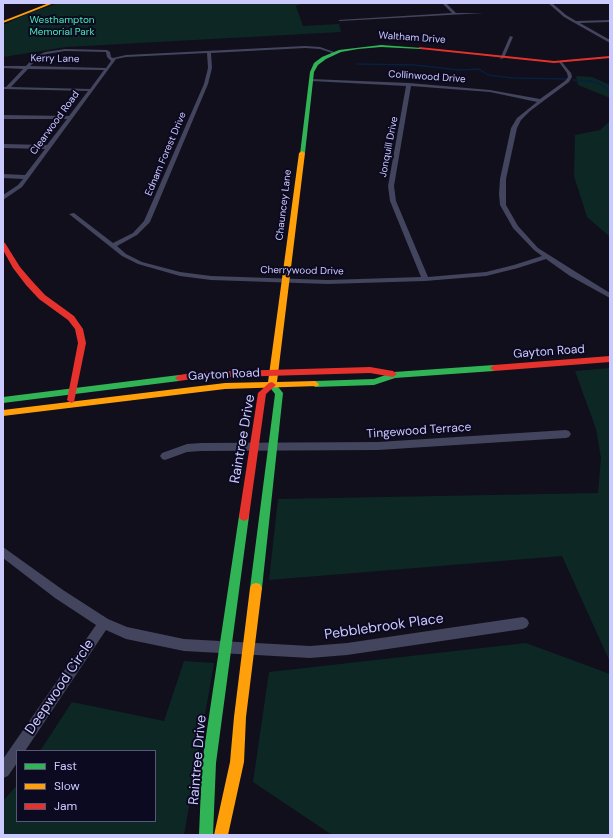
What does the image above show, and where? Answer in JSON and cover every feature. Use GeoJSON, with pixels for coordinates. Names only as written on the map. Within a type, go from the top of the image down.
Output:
{"type":"FeatureCollection","features":[{"type":"Feature","properties":{"kind":"street"},"geometry":{"type":"LineString","coordinates":[[3,22],[52,3]]}},
{"type":"Feature","properties":{"kind":"street"},"geometry":{"type":"LineString","coordinates":[[444,3],[455,14]]}},
{"type":"Feature","properties":{"kind":"street"},"geometry":{"type":"LineString","coordinates":[[550,3],[561,13],[610,42]]}},
{"type":"Feature","properties":{"kind":"street"},"geometry":{"type":"LineString","coordinates":[[340,20],[482,13]]}},
{"type":"Feature","properties":{"kind":"street"},"geometry":{"type":"LineString","coordinates":[[575,22],[610,21]]}},
{"type":"Feature","properties":{"kind":"street"},"geometry":{"type":"LineString","coordinates":[[502,58],[511,37]]}},
{"type":"Feature","properties":{"kind":"street","name":"Waltham Drive"},"geometry":{"type":"LineString","coordinates":[[115,58],[311,46],[335,53],[367,46],[395,46],[502,58],[561,62],[610,57]]}},
{"type":"Feature","properties":{"kind":"street"},"geometry":{"type":"LineString","coordinates":[[5,88],[42,54],[59,50],[107,51],[109,53],[109,57],[115,58]]}},
{"type":"Feature","properties":{"kind":"street","name":"Ednam Forest Drive"},"geometry":{"type":"LineString","coordinates":[[113,246],[135,234],[147,222],[206,84],[210,68],[209,52]]}},
{"type":"Feature","properties":{"kind":"street","name":"Chauncey Lane"},"geometry":{"type":"LineString","coordinates":[[272,385],[313,69],[316,64],[324,58],[335,53]]}},
{"type":"Feature","properties":{"kind":"street","name":"Clearwood Road"},"geometry":{"type":"LineString","coordinates":[[3,198],[18,188],[115,58]]}},
{"type":"Feature","properties":{"kind":"street"},"geometry":{"type":"LineString","coordinates":[[561,62],[569,73],[569,80],[522,116],[514,128],[503,179],[503,205],[511,222],[525,239],[546,257],[610,296]]}},
{"type":"Feature","properties":{"kind":"street","name":"Kerry Lane"},"geometry":{"type":"LineString","coordinates":[[3,67],[106,69]]}},
{"type":"Feature","properties":{"kind":"street","name":"Collinwood Drive"},"geometry":{"type":"LineString","coordinates":[[311,80],[409,84],[502,92],[541,101]]}},
{"type":"Feature","properties":{"kind":"street","name":"Jonquill Drive"},"geometry":{"type":"LineString","coordinates":[[409,84],[391,182],[391,194],[425,279]]}},
{"type":"Feature","properties":{"kind":"street"},"geometry":{"type":"LineString","coordinates":[[5,88],[90,90]]}},
{"type":"Feature","properties":{"kind":"street"},"geometry":{"type":"LineString","coordinates":[[3,117],[69,118]]}},
{"type":"Feature","properties":{"kind":"street"},"geometry":{"type":"LineString","coordinates":[[3,146],[48,147]]}},
{"type":"Feature","properties":{"kind":"street"},"geometry":{"type":"LineString","coordinates":[[3,176],[26,177]]}},
{"type":"Feature","properties":{"kind":"street","name":"Cherrywood Drive"},"geometry":{"type":"LineString","coordinates":[[72,214],[124,255],[140,263],[180,274],[211,278],[360,282],[425,279],[467,276],[492,272],[516,267],[546,257]]}},
{"type":"Feature","properties":{"kind":"street"},"geometry":{"type":"LineString","coordinates":[[3,244],[17,268],[29,283],[42,297],[71,318],[79,329],[82,344],[69,405]]}},
{"type":"Feature","properties":{"kind":"street","name":"Gayton Road"},"geometry":{"type":"LineString","coordinates":[[3,413],[194,388],[351,384],[374,382],[394,375],[610,359]]}},
{"type":"Feature","properties":{"kind":"street","name":"Gayton Road"},"geometry":{"type":"LineString","coordinates":[[3,400],[199,375],[370,370],[394,375]]}},
{"type":"Feature","properties":{"kind":"street","name":"Raintree Drive"},"geometry":{"type":"LineString","coordinates":[[206,835],[209,763],[254,447],[262,393],[272,385],[279,393],[273,447],[240,717],[237,762],[221,835]]}},
{"type":"Feature","properties":{"kind":"street","name":"Tingewood Terrace"},"geometry":{"type":"LineString","coordinates":[[165,456],[187,448],[378,446],[566,434]]}},
{"type":"Feature","properties":{"kind":"street"},"geometry":{"type":"LineString","coordinates":[[3,552],[59,594],[104,623],[126,633],[158,641],[184,645],[249,650]]}},
{"type":"Feature","properties":{"kind":"street","name":"Deepwood Circle"},"geometry":{"type":"LineString","coordinates":[[18,750],[104,623]]}},
{"type":"Feature","properties":{"kind":"street","name":"Pebblebrook Place"},"geometry":{"type":"LineString","coordinates":[[249,650],[310,652],[347,649],[523,623]]}},
{"type":"Feature","properties":{"kind":"street","name":"Deepwood Circle"},"geometry":{"type":"LineString","coordinates":[[3,771],[16,752]]}},
{"type":"Feature","properties":{"kind":"green space","name":"Westhampton Memorial Park"},"geometry":{"type":"Polygon","coordinates":[[[59,3],[304,3],[296,6],[303,26],[339,24],[341,32],[66,47],[3,57],[3,25],[27,14],[59,3]]]}},
{"type":"Feature","properties":{"kind":"green space"},"geometry":{"type":"Polygon","coordinates":[[[576,76],[592,77],[610,85],[610,98],[578,85],[576,76]]]}},
{"type":"Feature","properties":{"kind":"green space"},"geometry":{"type":"Polygon","coordinates":[[[610,121],[610,237],[587,217],[574,176],[575,135],[600,130],[610,121]]]}},
{"type":"Feature","properties":{"kind":"green space"},"geometry":{"type":"Polygon","coordinates":[[[610,368],[610,662],[562,556],[269,580],[278,499],[598,493],[601,458],[596,429],[575,371],[610,368]]]}},
{"type":"Feature","properties":{"kind":"green space"},"geometry":{"type":"Polygon","coordinates":[[[526,643],[610,674],[610,835],[332,835],[253,782],[269,672],[526,643]]]}},
{"type":"Feature","properties":{"kind":"green space"},"geometry":{"type":"Polygon","coordinates":[[[184,661],[214,663],[184,835],[3,835],[3,801],[16,786],[16,822],[156,822],[156,750],[41,750],[72,702],[164,721],[184,661]]]}},
{"type":"Feature","properties":{"kind":"waterway"},"geometry":{"type":"LineString","coordinates":[[357,64],[414,65],[460,70],[479,69],[488,75],[513,78],[565,79]]}},
{"type":"Feature","properties":{"kind":"waterway"},"geometry":{"type":"LineString","coordinates":[[573,80],[591,81],[602,85],[610,91]]}},
{"type":"Feature","properties":{"kind":"traffic: fast"},"geometry":{"type":"LineString","coordinates":[[302,153],[312,72],[316,64],[324,58],[340,51],[358,48],[381,46],[420,48]]}},
{"type":"Feature","properties":{"kind":"traffic: fast"},"geometry":{"type":"LineString","coordinates":[[315,384],[374,382],[394,375],[494,368]]}},
{"type":"Feature","properties":{"kind":"traffic: fast"},"geometry":{"type":"LineString","coordinates":[[3,400],[179,378]]}},
{"type":"Feature","properties":{"kind":"traffic: fast"},"geometry":{"type":"LineString","coordinates":[[256,588],[279,393],[272,385]]}},
{"type":"Feature","properties":{"kind":"traffic: fast"},"geometry":{"type":"LineString","coordinates":[[206,835],[209,763],[244,516]]}},
{"type":"Feature","properties":{"kind":"traffic: slow"},"geometry":{"type":"LineString","coordinates":[[3,22],[52,3]]}},
{"type":"Feature","properties":{"kind":"traffic: slow"},"geometry":{"type":"LineString","coordinates":[[272,385],[302,153]]}},
{"type":"Feature","properties":{"kind":"traffic: slow"},"geometry":{"type":"LineString","coordinates":[[3,413],[225,386],[315,384]]}},
{"type":"Feature","properties":{"kind":"traffic: slow"},"geometry":{"type":"LineString","coordinates":[[221,835],[237,762],[240,717],[256,588]]}},
{"type":"Feature","properties":{"kind":"traffic: jam"},"geometry":{"type":"LineString","coordinates":[[420,48],[554,62],[610,57]]}},
{"type":"Feature","properties":{"kind":"traffic: jam"},"geometry":{"type":"LineString","coordinates":[[3,244],[17,268],[29,283],[42,297],[71,318],[79,329],[82,343],[71,400]]}},
{"type":"Feature","properties":{"kind":"traffic: jam"},"geometry":{"type":"LineString","coordinates":[[494,368],[610,359]]}},
{"type":"Feature","properties":{"kind":"traffic: jam"},"geometry":{"type":"LineString","coordinates":[[179,378],[199,375],[370,370],[393,374]]}},
{"type":"Feature","properties":{"kind":"traffic: jam"},"geometry":{"type":"LineString","coordinates":[[244,516],[262,393],[272,385]]}}]}
